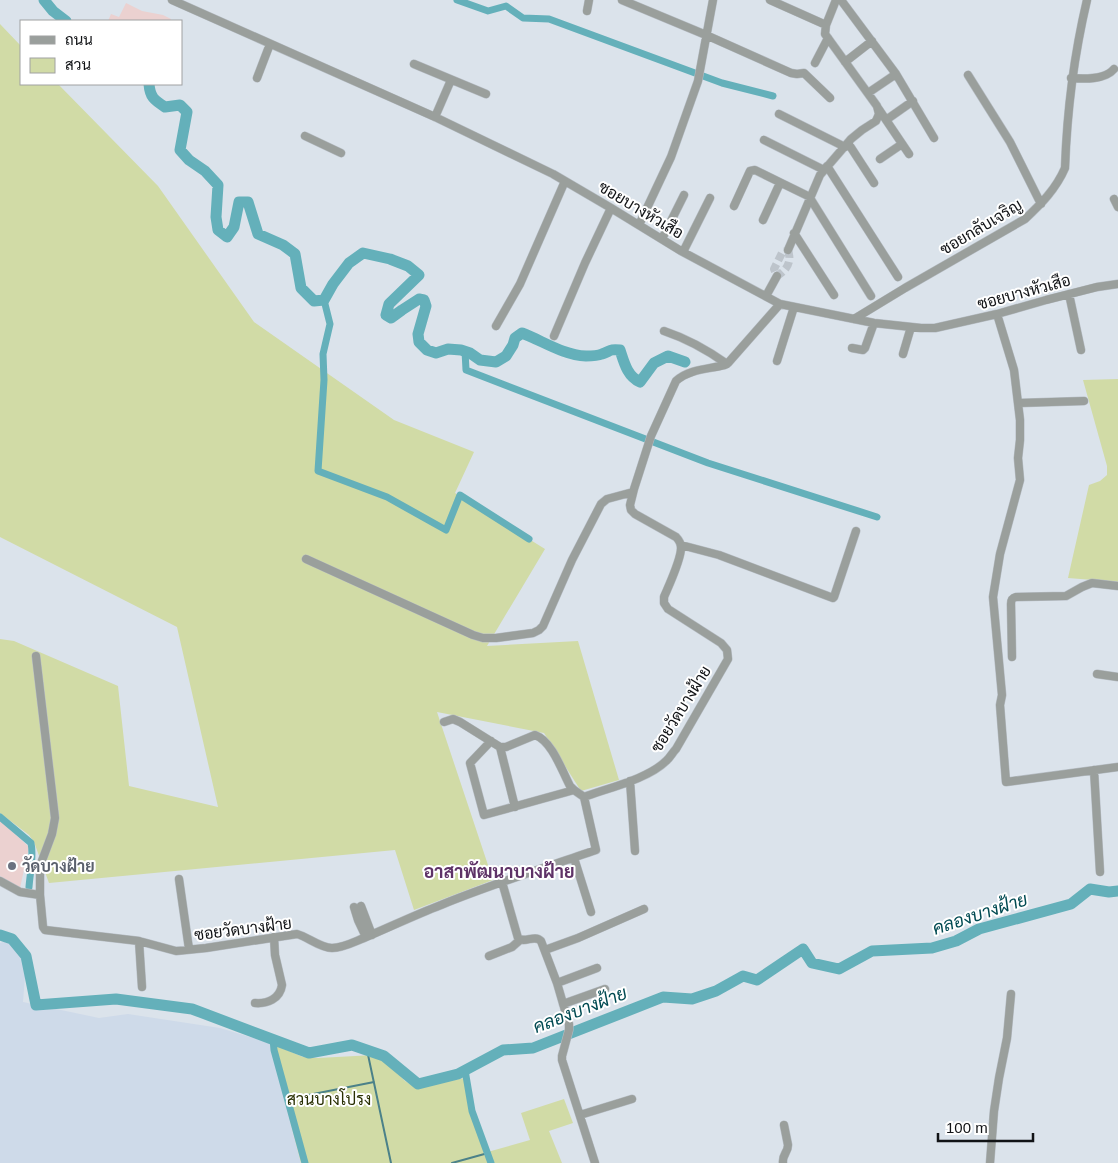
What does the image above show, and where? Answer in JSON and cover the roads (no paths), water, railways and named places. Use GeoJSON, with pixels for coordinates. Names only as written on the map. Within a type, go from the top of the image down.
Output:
{"type":"FeatureCollection","features":[{"type":"Feature","properties":{"kind":"street","name":"ซอยบางหัวเสือ"},"geometry":{"type":"LineString","coordinates":[[172,0],[182,2],[270,44],[435,117],[552,174],[683,252],[780,304],[874,323],[928,328],[997,314],[1097,287],[1118,284]]}},
{"type":"Feature","properties":{"kind":"street"},"geometry":{"type":"LineString","coordinates":[[588,12],[589,0]]}},
{"type":"Feature","properties":{"kind":"street"},"geometry":{"type":"LineString","coordinates":[[622,0],[791,73],[804,73],[830,98]]}},
{"type":"Feature","properties":{"kind":"street"},"geometry":{"type":"LineString","coordinates":[[639,225],[671,157],[698,81],[713,0]]}},
{"type":"Feature","properties":{"kind":"street"},"geometry":{"type":"LineString","coordinates":[[770,0],[826,25]]}},
{"type":"Feature","properties":{"kind":"street"},"geometry":{"type":"LineString","coordinates":[[836,0],[825,32],[909,154]]}},
{"type":"Feature","properties":{"kind":"street"},"geometry":{"type":"LineString","coordinates":[[841,0],[896,74],[934,138]]}},
{"type":"Feature","properties":{"kind":"street","name":"ซอยกลับเจริญ"},"geometry":{"type":"LineString","coordinates":[[854,319],[1025,219],[1054,188],[1064,168],[1071,78],[1087,0]]}},
{"type":"Feature","properties":{"kind":"street"},"geometry":{"type":"LineString","coordinates":[[814,63],[828,38]]}},
{"type":"Feature","properties":{"kind":"street"},"geometry":{"type":"LineString","coordinates":[[845,62],[872,42]]}},
{"type":"Feature","properties":{"kind":"street"},"geometry":{"type":"LineString","coordinates":[[258,78],[270,44]]}},
{"type":"Feature","properties":{"kind":"street"},"geometry":{"type":"LineString","coordinates":[[414,64],[486,94]]}},
{"type":"Feature","properties":{"kind":"street"},"geometry":{"type":"LineString","coordinates":[[1071,78],[1093,78],[1112,72],[1114,69]]}},
{"type":"Feature","properties":{"kind":"street"},"geometry":{"type":"LineString","coordinates":[[868,93],[896,74]]}},
{"type":"Feature","properties":{"kind":"street"},"geometry":{"type":"LineString","coordinates":[[968,75],[1010,142],[1041,204]]}},
{"type":"Feature","properties":{"kind":"street"},"geometry":{"type":"LineString","coordinates":[[435,117],[451,80]]}},
{"type":"Feature","properties":{"kind":"street"},"geometry":{"type":"LineString","coordinates":[[886,120],[913,101]]}},
{"type":"Feature","properties":{"kind":"street"},"geometry":{"type":"LineString","coordinates":[[788,250],[818,179],[825,168],[846,145],[876,120],[879,114],[877,106]]}},
{"type":"Feature","properties":{"kind":"street"},"geometry":{"type":"LineString","coordinates":[[779,114],[846,145],[874,183]]}},
{"type":"Feature","properties":{"kind":"street"},"geometry":{"type":"LineString","coordinates":[[305,136],[341,153]]}},
{"type":"Feature","properties":{"kind":"street"},"geometry":{"type":"LineString","coordinates":[[764,140],[825,168],[898,278]]}},
{"type":"Feature","properties":{"kind":"street"},"geometry":{"type":"LineString","coordinates":[[880,159],[902,144]]}},
{"type":"Feature","properties":{"kind":"street"},"geometry":{"type":"LineString","coordinates":[[734,206],[750,171],[755,170],[810,198],[871,296]]}},
{"type":"Feature","properties":{"kind":"street"},"geometry":{"type":"LineString","coordinates":[[496,326],[520,284],[565,181]]}},
{"type":"Feature","properties":{"kind":"street"},"geometry":{"type":"LineString","coordinates":[[763,220],[780,183]]}},
{"type":"Feature","properties":{"kind":"street"},"geometry":{"type":"LineString","coordinates":[[662,238],[684,195]]}},
{"type":"Feature","properties":{"kind":"street"},"geometry":{"type":"LineString","coordinates":[[683,252],[710,198]]}},
{"type":"Feature","properties":{"kind":"street"},"geometry":{"type":"LineString","coordinates":[[1114,199],[1118,207]]}},
{"type":"Feature","properties":{"kind":"street"},"geometry":{"type":"LineString","coordinates":[[554,336],[584,263],[611,208]]}},
{"type":"Feature","properties":{"kind":"street"},"geometry":{"type":"LineString","coordinates":[[794,233],[834,295]]}},
{"type":"Feature","properties":{"kind":"street"},"geometry":{"type":"LineString","coordinates":[[766,296],[776,276]]}},
{"type":"Feature","properties":{"kind":"street"},"geometry":{"type":"LineString","coordinates":[[1069,294],[1081,350]]}},
{"type":"Feature","properties":{"kind":"street"},"geometry":{"type":"LineString","coordinates":[[780,304],[733,359],[726,364],[689,373],[676,381],[651,436],[633,492],[630,505],[631,510],[676,537],[681,545],[719,555],[834,598],[856,531]]}},
{"type":"Feature","properties":{"kind":"street"},"geometry":{"type":"LineString","coordinates":[[777,362],[794,307]]}},
{"type":"Feature","properties":{"kind":"street"},"geometry":{"type":"LineString","coordinates":[[997,314],[1014,370],[1020,420],[1018,458],[1020,480],[1000,554],[993,597],[1002,695],[1000,705],[1006,782],[1118,767]]}},
{"type":"Feature","properties":{"kind":"street"},"geometry":{"type":"LineString","coordinates":[[852,348],[863,350],[865,348],[874,323]]}},
{"type":"Feature","properties":{"kind":"street"},"geometry":{"type":"LineString","coordinates":[[903,354],[912,327]]}},
{"type":"Feature","properties":{"kind":"street"},"geometry":{"type":"LineString","coordinates":[[664,330],[696,344],[726,364]]}},
{"type":"Feature","properties":{"kind":"street"},"geometry":{"type":"LineString","coordinates":[[1019,403],[1084,401]]}},
{"type":"Feature","properties":{"kind":"street"},"geometry":{"type":"LineString","coordinates":[[306,559],[473,635],[484,638],[496,638],[533,633],[543,626],[572,560],[601,504],[607,499],[633,492]]}},
{"type":"Feature","properties":{"kind":"street","name":"ซอยวัดบางฝ้าย"},"geometry":{"type":"LineString","coordinates":[[40,895],[43,927],[45,930],[139,941],[176,951],[296,934],[333,948],[345,946],[441,905],[502,882],[596,850],[584,797],[630,781],[654,770],[666,761],[676,749],[728,660],[727,650],[721,643],[668,609],[664,603],[664,597],[681,554],[681,545]]}},
{"type":"Feature","properties":{"kind":"street"},"geometry":{"type":"LineString","coordinates":[[1012,657],[1011,600],[1013,598],[1066,596],[1092,583],[1118,586]]}},
{"type":"Feature","properties":{"kind":"street"},"geometry":{"type":"LineString","coordinates":[[0,881],[20,892],[40,895],[40,866],[52,834],[55,818],[36,656]]}},
{"type":"Feature","properties":{"kind":"street"},"geometry":{"type":"LineString","coordinates":[[1097,674],[1118,677]]}},
{"type":"Feature","properties":{"kind":"street"},"geometry":{"type":"LineString","coordinates":[[444,722],[453,720],[460,722],[500,747],[506,747],[535,735],[541,737],[551,750],[570,786],[584,797]]}},
{"type":"Feature","properties":{"kind":"street"},"geometry":{"type":"LineString","coordinates":[[491,740],[470,763],[484,815],[574,790]]}},
{"type":"Feature","properties":{"kind":"street"},"geometry":{"type":"LineString","coordinates":[[500,747],[515,807]]}},
{"type":"Feature","properties":{"kind":"street"},"geometry":{"type":"LineString","coordinates":[[1094,770],[1100,872]]}},
{"type":"Feature","properties":{"kind":"street"},"geometry":{"type":"LineString","coordinates":[[630,781],[636,851]]}},
{"type":"Feature","properties":{"kind":"street"},"geometry":{"type":"LineString","coordinates":[[574,858],[591,912]]}},
{"type":"Feature","properties":{"kind":"street"},"geometry":{"type":"LineString","coordinates":[[178,879],[189,949]]}},
{"type":"Feature","properties":{"kind":"street"},"geometry":{"type":"LineString","coordinates":[[502,882],[520,940]]}},
{"type":"Feature","properties":{"kind":"street"},"geometry":{"type":"LineString","coordinates":[[358,907],[369,936]]}},
{"type":"Feature","properties":{"kind":"street"},"geometry":{"type":"LineString","coordinates":[[545,950],[578,938],[644,909]]}},
{"type":"Feature","properties":{"kind":"street"},"geometry":{"type":"LineString","coordinates":[[255,1003],[263,1004],[268,1002],[274,999],[282,990],[275,955],[274,937]]}},
{"type":"Feature","properties":{"kind":"street"},"geometry":{"type":"LineString","coordinates":[[489,956],[512,947],[520,940],[538,938],[541,941],[567,1018],[569,1030],[562,1056],[595,1163]]}},
{"type":"Feature","properties":{"kind":"street"},"geometry":{"type":"LineString","coordinates":[[139,941],[142,987]]}},
{"type":"Feature","properties":{"kind":"street"},"geometry":{"type":"LineString","coordinates":[[556,983],[597,968]]}},
{"type":"Feature","properties":{"kind":"street"},"geometry":{"type":"LineString","coordinates":[[563,1004],[604,989]]}},
{"type":"Feature","properties":{"kind":"street"},"geometry":{"type":"LineString","coordinates":[[990,1163],[998,1078],[1007,1038],[1011,994]]}},
{"type":"Feature","properties":{"kind":"street"},"geometry":{"type":"LineString","coordinates":[[580,1115],[632,1099]]}},
{"type":"Feature","properties":{"kind":"street"},"geometry":{"type":"LineString","coordinates":[[783,1163],[783,1155],[788,1148],[784,1125]]}},
{"type":"Feature","properties":{"kind":"waterway"},"geometry":{"type":"LineString","coordinates":[[44,0],[53,11],[65,20]]}},
{"type":"Feature","properties":{"kind":"waterway"},"geometry":{"type":"LineString","coordinates":[[457,0],[488,11],[506,6],[523,18],[549,19],[722,83],[773,96]]}},
{"type":"Feature","properties":{"kind":"waterway"},"geometry":{"type":"LineString","coordinates":[[149,85],[153,98],[165,107],[180,105],[187,112],[180,150],[218,185],[216,217],[218,230],[227,237],[234,227],[239,202],[248,202],[258,234],[283,245],[295,254],[301,288],[314,301],[324,300],[333,284],[349,263],[363,253],[390,259],[408,266],[419,275],[389,304],[386,315],[391,318],[419,299],[424,300],[426,306],[418,334],[419,342],[427,350],[436,353],[448,349],[461,350],[470,353],[480,360],[496,362],[506,356],[515,338],[522,333],[561,350],[578,355],[596,356],[612,350],[620,350],[629,372],[640,382],[654,363],[668,356],[685,362]]}},
{"type":"Feature","properties":{"kind":"waterway"},"geometry":{"type":"LineString","coordinates":[[324,300],[330,324],[323,354],[324,380],[318,471],[387,497],[446,530],[460,495],[529,539]]}},
{"type":"Feature","properties":{"kind":"waterway"},"geometry":{"type":"LineString","coordinates":[[465,351],[466,370],[708,463],[877,517]]}},
{"type":"Feature","properties":{"kind":"waterway"},"geometry":{"type":"LineString","coordinates":[[0,817],[31,843],[32,859],[29,887]]}},
{"type":"Feature","properties":{"kind":"waterway","name":"คลองบางฝ้าย"},"geometry":{"type":"LineString","coordinates":[[0,935],[12,939],[26,956],[36,1005],[116,999],[192,1009],[309,1053],[352,1045],[384,1056],[418,1084],[458,1074],[503,1050],[533,1048],[663,997],[692,999],[716,991],[743,976],[757,980],[803,949],[812,963],[839,969],[872,951],[932,948],[956,941],[979,929],[1071,904],[1090,889],[1109,892],[1118,891]]}},
{"type":"Feature","properties":{"kind":"waterway"},"geometry":{"type":"LineString","coordinates":[[273,1039],[274,1050],[305,1163]]}},
{"type":"Feature","properties":{"kind":"waterway"},"geometry":{"type":"LineString","coordinates":[[367,1050],[391,1163]]}},
{"type":"Feature","properties":{"kind":"waterway"},"geometry":{"type":"LineString","coordinates":[[465,1070],[472,1111],[491,1163]]}},
{"type":"Feature","properties":{"kind":"waterway"},"geometry":{"type":"LineString","coordinates":[[288,1099],[374,1082]]}},
{"type":"Feature","properties":{"kind":"waterway"},"geometry":{"type":"LineString","coordinates":[[452,1163],[488,1153]]}},
{"type":"Feature","properties":{"kind":"tunnel"},"geometry":{"type":"LineString","coordinates":[[788,250],[788,265],[777,276],[774,269],[782,253],[788,250]]}},
{"type":"Feature","properties":{"kind":"place","name":"วัดบางฝ้าย"},"geometry":{"type":"Point","coordinates":[12,866]}},
{"type":"Feature","properties":{"kind":"district","name":"อาสาพัฒนาบางฝ้าย"},"geometry":{"type":"Point","coordinates":[499,872]}},
{"type":"Feature","properties":{"kind":"park label","name":"สวนบางโปรง"},"geometry":{"type":"Point","coordinates":[329,1099]}}]}
